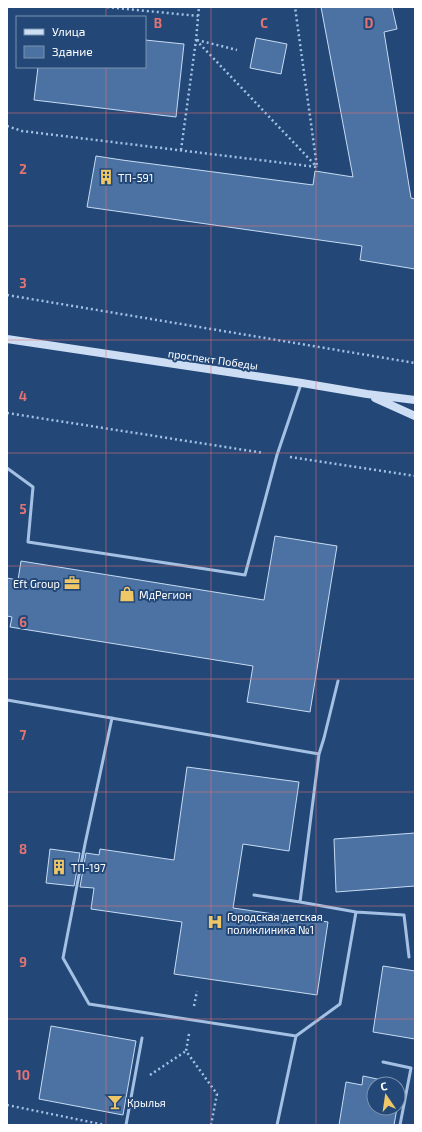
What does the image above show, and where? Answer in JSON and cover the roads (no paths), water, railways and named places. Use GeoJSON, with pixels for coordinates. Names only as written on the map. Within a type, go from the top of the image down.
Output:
{"type":"FeatureCollection","features":[{"type":"Feature","properties":{"kind":"main road","name":"проспект Победы"},"geometry":{"type":"LineString","coordinates":[[7,340],[415,400]]}},
{"type":"Feature","properties":{"kind":"main road"},"geometry":{"type":"LineString","coordinates":[[367,394],[415,416]]}},
{"type":"Feature","properties":{"kind":"lane"},"geometry":{"type":"LineString","coordinates":[[7,468],[34,487],[28,542],[245,575],[277,455],[302,383]]}},
{"type":"Feature","properties":{"kind":"lane"},"geometry":{"type":"LineString","coordinates":[[300,902],[319,754],[338,681]]}},
{"type":"Feature","properties":{"kind":"lane"},"geometry":{"type":"LineString","coordinates":[[7,700],[319,754]]}},
{"type":"Feature","properties":{"kind":"lane"},"geometry":{"type":"LineString","coordinates":[[112,718],[84,844],[63,958],[89,1004],[296,1036]]}},
{"type":"Feature","properties":{"kind":"lane"},"geometry":{"type":"LineString","coordinates":[[254,895],[356,912],[404,915],[409,957]]}},
{"type":"Feature","properties":{"kind":"lane"},"geometry":{"type":"LineString","coordinates":[[278,1125],[296,1036],[340,1004],[356,912]]}},
{"type":"Feature","properties":{"kind":"lane"},"geometry":{"type":"LineString","coordinates":[[126,1125],[142,1038]]}},
{"type":"Feature","properties":{"kind":"lane"},"geometry":{"type":"LineString","coordinates":[[383,1062],[411,1068],[400,1125]]}},
{"type":"Feature","properties":{"kind":"place","name":"ТП-591"},"geometry":{"type":"Point","coordinates":[106,177]}},
{"type":"Feature","properties":{"kind":"place","name":"Eft Group"},"geometry":{"type":"Point","coordinates":[72,583]}},
{"type":"Feature","properties":{"kind":"place","name":"МдРегион"},"geometry":{"type":"Point","coordinates":[127,594]}},
{"type":"Feature","properties":{"kind":"place","name":"ТП-197"},"geometry":{"type":"Point","coordinates":[59,867]}},
{"type":"Feature","properties":{"kind":"place","name":"Городская детская поликлиника №1"},"geometry":{"type":"Point","coordinates":[215,922]}},
{"type":"Feature","properties":{"kind":"place","name":"Крылья"},"geometry":{"type":"Point","coordinates":[115,1102]}}]}
